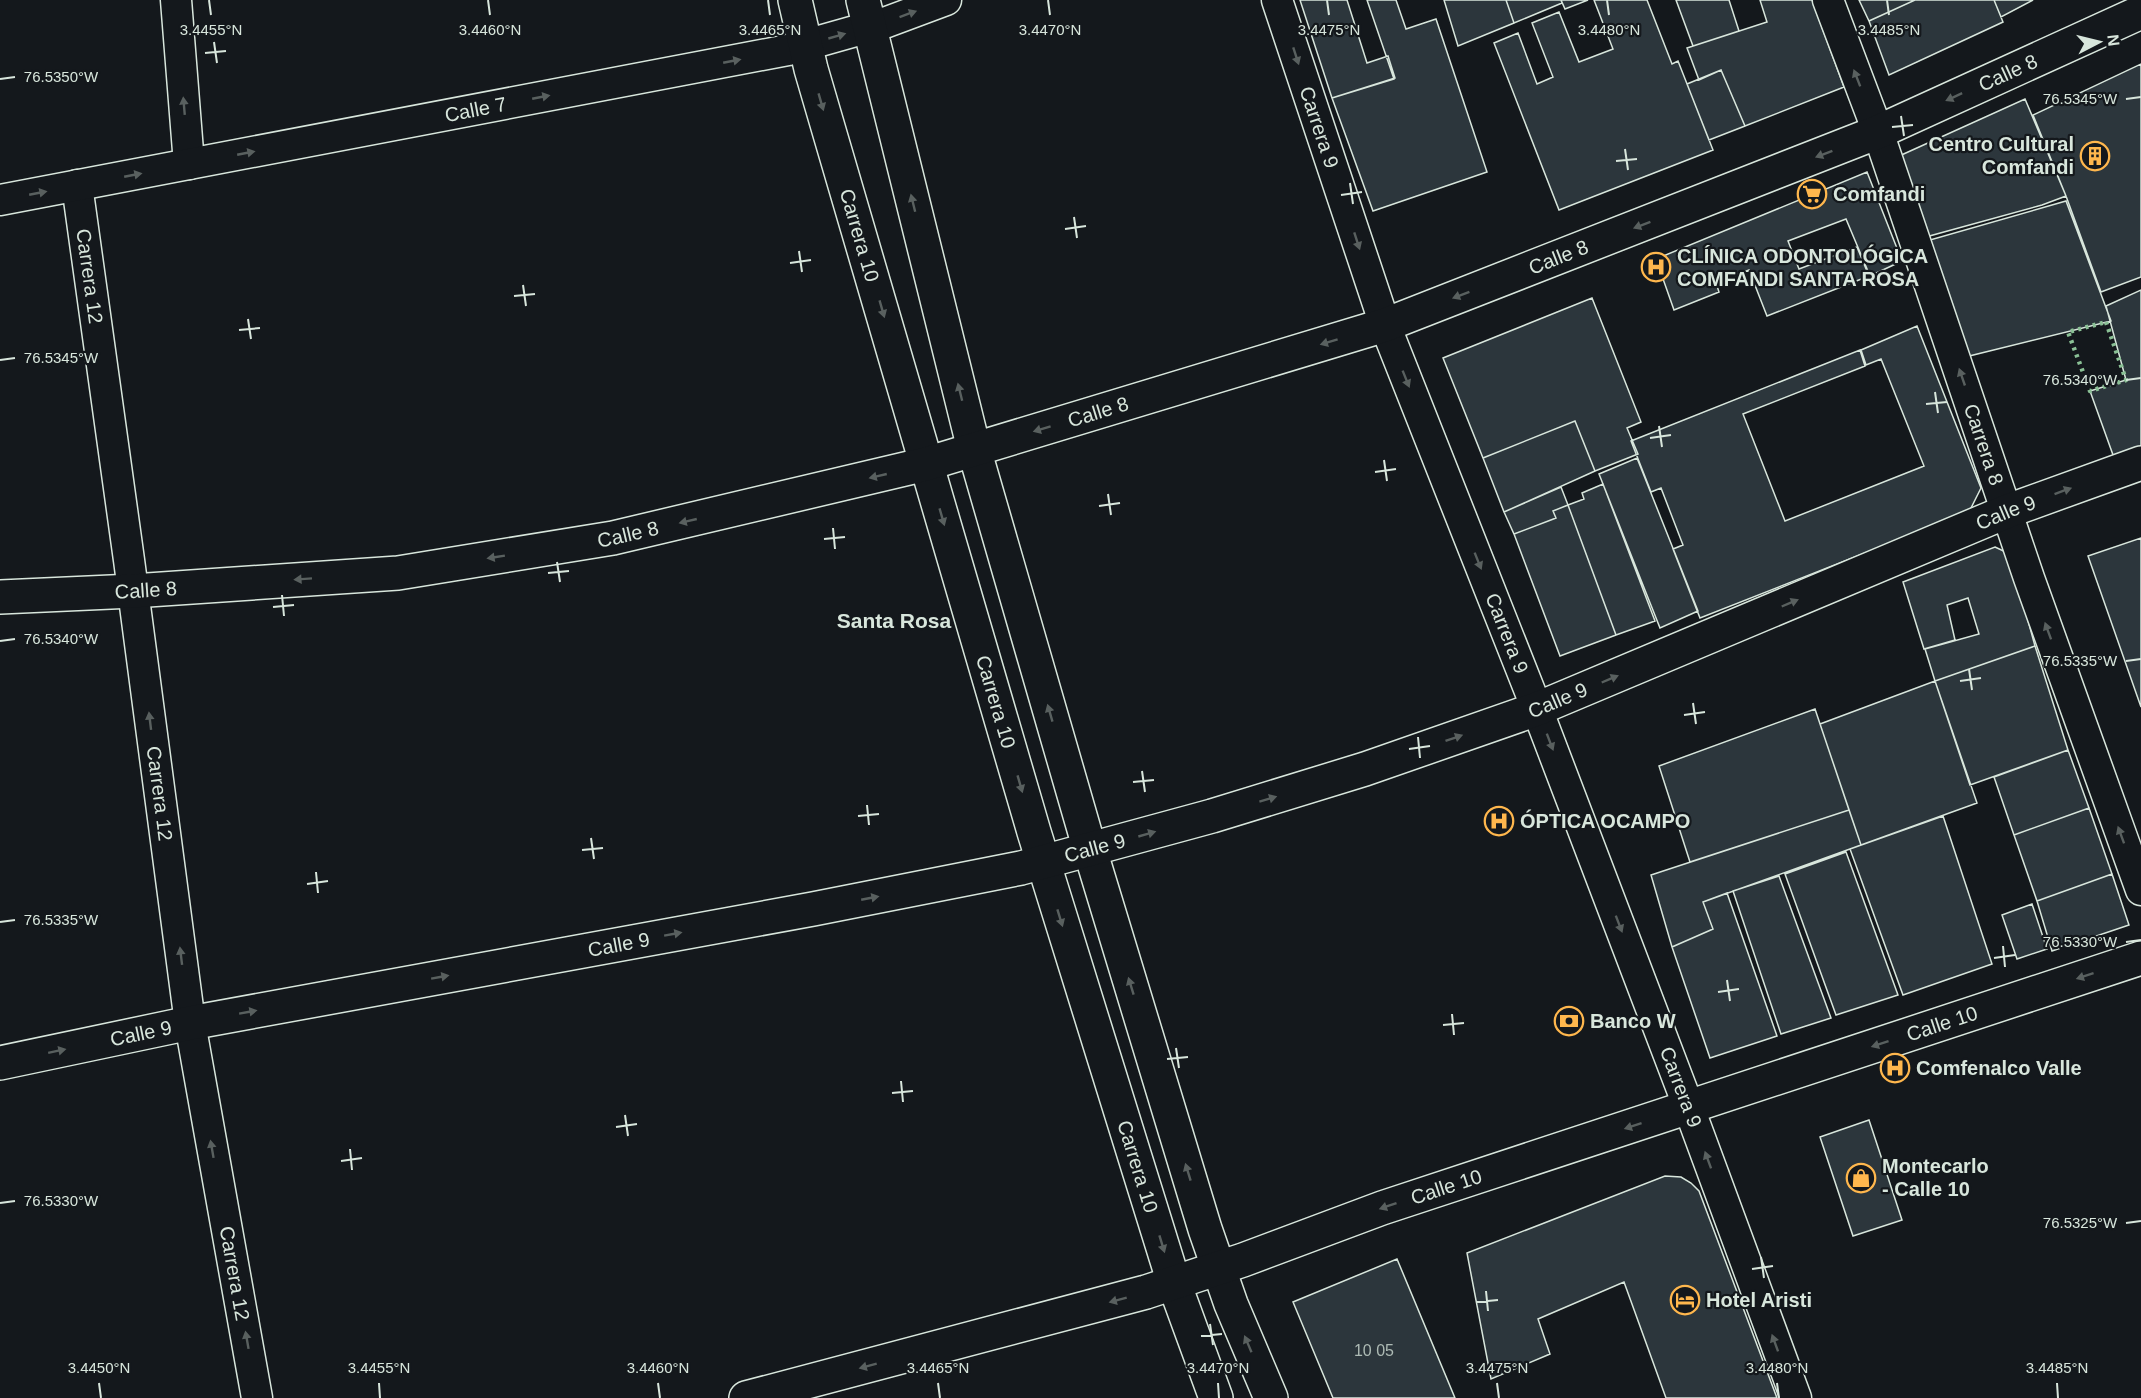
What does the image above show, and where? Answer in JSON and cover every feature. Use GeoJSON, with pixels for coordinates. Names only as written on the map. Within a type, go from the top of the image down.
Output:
{"type":"FeatureCollection","features":[{"type":"Feature","properties":{"kind":"main road","name":"Carrera 10"},"geometry":{"type":"LineString","coordinates":[[795,0],[926,464],[1043,862],[1174,1283],[1216,1398]]}},
{"type":"Feature","properties":{"kind":"main road","name":"Calle 8"},"geometry":{"type":"LineString","coordinates":[[0,597],[133,591],[398,573],[613,538],[926,464],[1385,325],[1878,132],[2141,12]]}},
{"type":"Feature","properties":{"kind":"main road"},"geometry":{"type":"LineString","coordinates":[[866,14],[974,449],[1090,850],[1202,1218],[1232,1304],[1271,1398]]}},
{"type":"Feature","properties":{"kind":"main road","name":"Calle 9"},"geometry":{"type":"LineString","coordinates":[[0,1063],[189,1023],[813,909],[1043,862],[1212,816],[1365,769],[1537,709],[2008,512],[2141,463]]}},
{"type":"Feature","properties":{"kind":"main road","name":"Calle 10"},"geometry":{"type":"LineString","coordinates":[[746,1398],[1146,1292],[1219,1268],[1382,1208],[2141,958]]}},
{"type":"Feature","properties":{"kind":"street"},"geometry":{"type":"LineString","coordinates":[[176,0],[189,164]]}},
{"type":"Feature","properties":{"kind":"street","name":"Calle 7"},"geometry":{"type":"LineString","coordinates":[[0,200],[806,45],[866,14],[946,0]]}},
{"type":"Feature","properties":{"kind":"street","name":"Carrera 9"},"geometry":{"type":"LineString","coordinates":[[1277,0],[1385,325],[1537,709],[1689,1108],[1796,1398]]}},
{"type":"Feature","properties":{"kind":"street","name":"Carrera 8"},"geometry":{"type":"LineString","coordinates":[[1828,0],[1878,132],[2033,589],[2141,890]]}},
{"type":"Feature","properties":{"kind":"street","name":"Carrera 12"},"geometry":{"type":"LineString","coordinates":[[77,185],[189,1023],[257,1398]]}},
{"type":"Feature","properties":{"kind":"building"},"geometry":{"type":"Polygon","coordinates":[[[1300,0],[1347,0],[1367,63],[1388,56],[1395,78],[1332,98],[1300,0]]]}},
{"type":"Feature","properties":{"kind":"building"},"geometry":{"type":"Polygon","coordinates":[[[1367,0],[1396,0],[1406,29],[1436,19],[1487,172],[1373,211],[1332,98],[1394,79],[1367,0]]]}},
{"type":"Feature","properties":{"kind":"building"},"geometry":{"type":"Polygon","coordinates":[[[1444,0],[1506,0],[1514,23],[1458,46],[1444,0]]]}},
{"type":"Feature","properties":{"kind":"building"},"geometry":{"type":"Polygon","coordinates":[[[1506,0],[1561,0],[1562,3],[1514,23],[1506,0]]]}},
{"type":"Feature","properties":{"kind":"building"},"geometry":{"type":"Polygon","coordinates":[[[1561,0],[1588,0],[1565,9],[1561,0]]]}},
{"type":"Feature","properties":{"kind":"building"},"geometry":{"type":"Polygon","coordinates":[[[1594,0],[1647,0],[1672,64],[1678,61],[1713,150],[1559,210],[1494,43],[1518,33],[1537,84],[1553,77],[1532,23],[1559,12],[1579,62],[1613,49],[1594,0]]]}},
{"type":"Feature","properties":{"kind":"building"},"geometry":{"type":"Polygon","coordinates":[[[1676,0],[1729,0],[1739,31],[1693,46],[1676,0]]]}},
{"type":"Feature","properties":{"kind":"building"},"geometry":{"type":"Polygon","coordinates":[[[1760,0],[1812,0],[1844,87],[1745,126],[1721,70],[1699,80],[1687,48],[1767,22],[1760,0]]]}},
{"type":"Feature","properties":{"kind":"building"},"geometry":{"type":"Polygon","coordinates":[[[1859,0],[1915,0],[1869,21],[1859,0]]]}},
{"type":"Feature","properties":{"kind":"building"},"geometry":{"type":"Polygon","coordinates":[[[1915,0],[1994,0],[2003,22],[1889,75],[1869,21],[1915,0]]]}},
{"type":"Feature","properties":{"kind":"building"},"geometry":{"type":"Polygon","coordinates":[[[1994,0],[2033,0],[2001,17],[1994,0]]]}},
{"type":"Feature","properties":{"kind":"building","name":"Centro Cultural Comfandi"},"geometry":{"type":"Polygon","coordinates":[[[2141,64],[2141,277],[2101,292],[2033,115],[2141,64]]]}},
{"type":"Feature","properties":{"kind":"building"},"geometry":{"type":"Polygon","coordinates":[[[1721,70],[1745,126],[1709,140],[1687,84],[1721,70]]]}},
{"type":"Feature","properties":{"kind":"building"},"geometry":{"type":"Polygon","coordinates":[[[2025,99],[2066,196],[2042,205],[1922,238],[1897,157],[2025,99]]]}},
{"type":"Feature","properties":{"kind":"building"},"geometry":{"type":"Polygon","coordinates":[[[1867,172],[1902,261],[1870,276],[1846,219],[1788,241],[1799,269],[1857,247],[1869,276],[1767,316],[1749,270],[1716,283],[1719,292],[1674,310],[1656,259],[1867,172]]]}},
{"type":"Feature","properties":{"kind":"building"},"geometry":{"type":"Polygon","coordinates":[[[2066,201],[2111,321],[1961,358],[1923,242],[2066,201]]]}},
{"type":"Feature","properties":{"kind":"building"},"geometry":{"type":"Polygon","coordinates":[[[2141,290],[2141,459],[2117,466],[2090,391],[2126,380],[2106,306],[2141,290]]]}},
{"type":"Feature","properties":{"kind":"building"},"geometry":{"type":"Polygon","coordinates":[[[1592,298],[1641,422],[1627,428],[1638,454],[1595,471],[1575,421],[1483,458],[1443,358],[1592,298]]]}},
{"type":"Feature","properties":{"kind":"building"},"geometry":{"type":"Polygon","coordinates":[[[1917,326],[1981,488],[1969,512],[1700,618],[1673,549],[1683,545],[1661,488],[1651,492],[1631,441],[1860,350],[1865,366],[1743,414],[1785,521],[1924,466],[1881,359],[1866,365],[1861,350],[1917,326]]]}},
{"type":"Feature","properties":{"kind":"building"},"geometry":{"type":"Polygon","coordinates":[[[1575,421],[1595,471],[1504,512],[1483,458],[1575,421]]]}},
{"type":"Feature","properties":{"kind":"building"},"geometry":{"type":"Polygon","coordinates":[[[1637,458],[1698,611],[1660,628],[1599,474],[1637,458]]]}},
{"type":"Feature","properties":{"kind":"building"},"geometry":{"type":"Polygon","coordinates":[[[1603,484],[1655,621],[1616,635],[1568,505],[1584,499],[1582,493],[1603,484]]]}},
{"type":"Feature","properties":{"kind":"building"},"geometry":{"type":"Polygon","coordinates":[[[1561,487],[1568,505],[1553,511],[1556,518],[1514,534],[1504,512],[1561,487]]]}},
{"type":"Feature","properties":{"kind":"building"},"geometry":{"type":"Polygon","coordinates":[[[1568,505],[1616,635],[1560,656],[1514,534],[1556,518],[1553,511],[1568,505]]]}},
{"type":"Feature","properties":{"kind":"building"},"geometry":{"type":"Polygon","coordinates":[[[2141,538],[2141,707],[2088,556],[2141,538]]]}},
{"type":"Feature","properties":{"kind":"building"},"geometry":{"type":"Polygon","coordinates":[[[1995,547],[2010,554],[2035,646],[1935,681],[1925,649],[1979,634],[1968,598],[1947,605],[1955,640],[1924,649],[1903,582],[1995,547]]]}},
{"type":"Feature","properties":{"kind":"building"},"geometry":{"type":"Polygon","coordinates":[[[2035,646],[2068,750],[1970,785],[1935,681],[2035,646]]]}},
{"type":"Feature","properties":{"kind":"building"},"geometry":{"type":"Polygon","coordinates":[[[1935,681],[1977,803],[1861,845],[1820,724],[1935,681]]]}},
{"type":"Feature","properties":{"kind":"building"},"geometry":{"type":"Polygon","coordinates":[[[1815,709],[1849,810],[1690,862],[1659,766],[1815,709]]]}},
{"type":"Feature","properties":{"kind":"building"},"geometry":{"type":"Polygon","coordinates":[[[2068,750],[2089,808],[2014,835],[1994,777],[2068,750]]]}},
{"type":"Feature","properties":{"kind":"building"},"geometry":{"type":"Polygon","coordinates":[[[2089,808],[2112,874],[2037,901],[2014,835],[2089,808]]]}},
{"type":"Feature","properties":{"kind":"building"},"geometry":{"type":"Polygon","coordinates":[[[1849,810],[1861,845],[1703,902],[1713,929],[1672,947],[1651,875],[1849,810]]]}},
{"type":"Feature","properties":{"kind":"building"},"geometry":{"type":"Polygon","coordinates":[[[1943,816],[1992,964],[1903,995],[1850,849],[1943,816]]]}},
{"type":"Feature","properties":{"kind":"building"},"geometry":{"type":"Polygon","coordinates":[[[1846,852],[1898,995],[1836,1015],[1785,874],[1846,852]]]}},
{"type":"Feature","properties":{"kind":"building"},"geometry":{"type":"Polygon","coordinates":[[[2112,874],[2129,925],[2052,951],[2037,901],[2112,874]]]}},
{"type":"Feature","properties":{"kind":"building"},"geometry":{"type":"Polygon","coordinates":[[[1779,876],[1831,1018],[1781,1034],[1733,891],[1779,876]]]}},
{"type":"Feature","properties":{"kind":"building"},"geometry":{"type":"Polygon","coordinates":[[[1727,893],[1777,1036],[1710,1058],[1672,947],[1713,929],[1703,902],[1727,893]]]}},
{"type":"Feature","properties":{"kind":"building"},"geometry":{"type":"Polygon","coordinates":[[[2032,904],[2047,949],[2017,959],[2002,915],[2032,904]]]}},
{"type":"Feature","properties":{"kind":"building","name":"Montecarlo - Calle 10"},"geometry":{"type":"Polygon","coordinates":[[[1869,1120],[1902,1220],[1853,1236],[1820,1137],[1869,1120]]]}},
{"type":"Feature","properties":{"kind":"building","name":"Hotel Aristi"},"geometry":{"type":"Polygon","coordinates":[[[1665,1176],[1681,1177],[1699,1191],[1777,1398],[1666,1398],[1624,1282],[1538,1319],[1550,1354],[1491,1379],[1467,1253],[1665,1176]]]}},
{"type":"Feature","properties":{"kind":"building"},"geometry":{"type":"Polygon","coordinates":[[[1397,1259],[1455,1398],[1333,1398],[1293,1302],[1397,1259]]]}},
{"type":"Feature","properties":{"kind":"hedge"},"geometry":{"type":"LineString","coordinates":[[2106,322],[2126,380],[2090,391],[2068,332],[2106,322]]}},
{"type":"Feature","properties":{"kind":"place","name":"Centro Cultural Comfandi"},"geometry":{"type":"Point","coordinates":[2095,156]}},
{"type":"Feature","properties":{"kind":"place","name":"Comfandi"},"geometry":{"type":"Point","coordinates":[1812,194]}},
{"type":"Feature","properties":{"kind":"place","name":"CLÍNICA ODONTOLÓGICA COMFANDI SANTA ROSA"},"geometry":{"type":"Point","coordinates":[1656,267]}},
{"type":"Feature","properties":{"kind":"place","name":"ÓPTICA OCAMPO"},"geometry":{"type":"Point","coordinates":[1499,821]}},
{"type":"Feature","properties":{"kind":"place","name":"Banco W"},"geometry":{"type":"Point","coordinates":[1569,1021]}},
{"type":"Feature","properties":{"kind":"place","name":"Comfenalco Valle"},"geometry":{"type":"Point","coordinates":[1895,1068]}},
{"type":"Feature","properties":{"kind":"place","name":"Montecarlo - Calle 10"},"geometry":{"type":"Point","coordinates":[1861,1178]}},
{"type":"Feature","properties":{"kind":"place","name":"Hotel Aristi"},"geometry":{"type":"Point","coordinates":[1685,1300]}},
{"type":"Feature","properties":{"kind":"district","name":"Santa Rosa"},"geometry":{"type":"Point","coordinates":[894,621]}}]}
